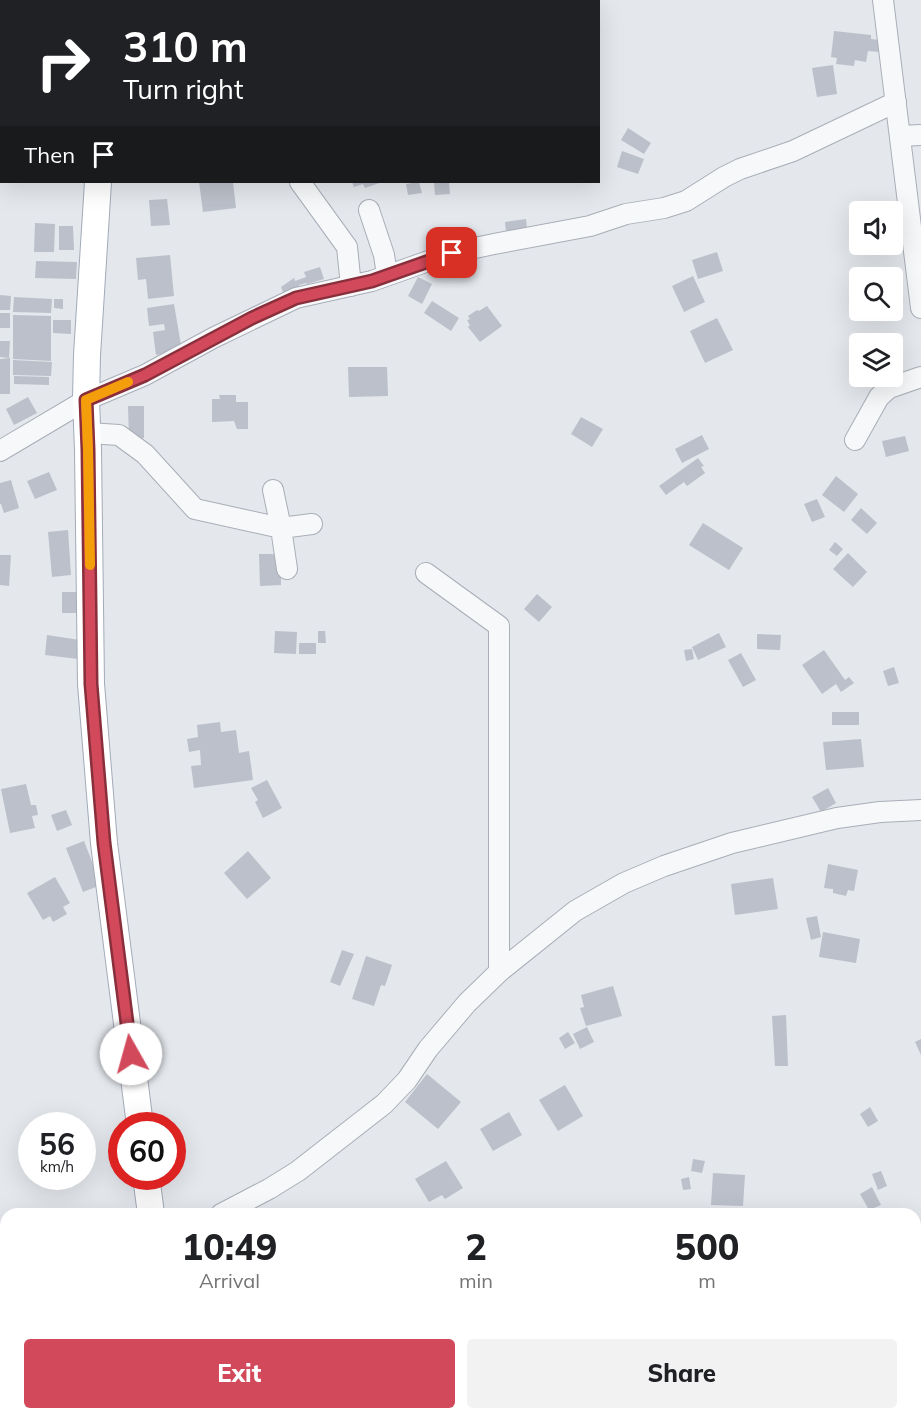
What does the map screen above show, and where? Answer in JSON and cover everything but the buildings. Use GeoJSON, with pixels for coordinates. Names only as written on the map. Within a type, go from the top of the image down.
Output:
{"type":"FeatureCollection","features":[{"type":"Feature","properties":{"kind":"main road"},"geometry":{"type":"LineString","coordinates":[[98,183],[86,400],[91,684],[104,843],[138,1112]]}},
{"type":"Feature","properties":{"kind":"main road"},"geometry":{"type":"LineString","coordinates":[[148,1190],[150,1208]]}},
{"type":"Feature","properties":{"kind":"street"},"geometry":{"type":"LineString","coordinates":[[883,0],[921,308]]}},
{"type":"Feature","properties":{"kind":"street"},"geometry":{"type":"LineString","coordinates":[[2,444],[86,400],[145,375],[252,318],[296,298],[351,286],[452,253],[590,226],[626,214],[675,205],[686,201],[740,169],[794,151],[896,102]]}},
{"type":"Feature","properties":{"kind":"street"},"geometry":{"type":"LineString","coordinates":[[900,136],[921,135]]}},
{"type":"Feature","properties":{"kind":"street"},"geometry":{"type":"LineString","coordinates":[[301,183],[346,247],[351,286]]}},
{"type":"Feature","properties":{"kind":"street"},"geometry":{"type":"LineString","coordinates":[[369,210],[384,255],[387,275]]}},
{"type":"Feature","properties":{"kind":"street"},"geometry":{"type":"LineString","coordinates":[[855,440],[879,397],[889,388],[921,377]]}},
{"type":"Feature","properties":{"kind":"street"},"geometry":{"type":"LineString","coordinates":[[88,433],[119,435],[145,454],[195,509],[282,528],[312,524]]}},
{"type":"Feature","properties":{"kind":"street"},"geometry":{"type":"LineString","coordinates":[[273,490],[282,528],[287,569]]}},
{"type":"Feature","properties":{"kind":"street"},"geometry":{"type":"LineString","coordinates":[[426,573],[499,626],[499,972]]}},
{"type":"Feature","properties":{"kind":"street"},"geometry":{"type":"LineString","coordinates":[[233,1208],[298,1171],[384,1104],[407,1080],[428,1049],[467,1003],[499,972],[575,911],[624,883],[663,866],[732,843],[837,818],[880,812],[921,810]]}},
{"type":"Feature","properties":{"kind":"slow traffic"},"geometry":{"type":"LineString","coordinates":[[90,565],[86,400],[128,382]]}},
{"type":"Feature","properties":{"kind":"route"},"geometry":{"type":"LineString","coordinates":[[131,1054],[104,843],[91,684],[86,400],[145,375],[252,318],[296,298],[372,281],[452,253]]}}]}
